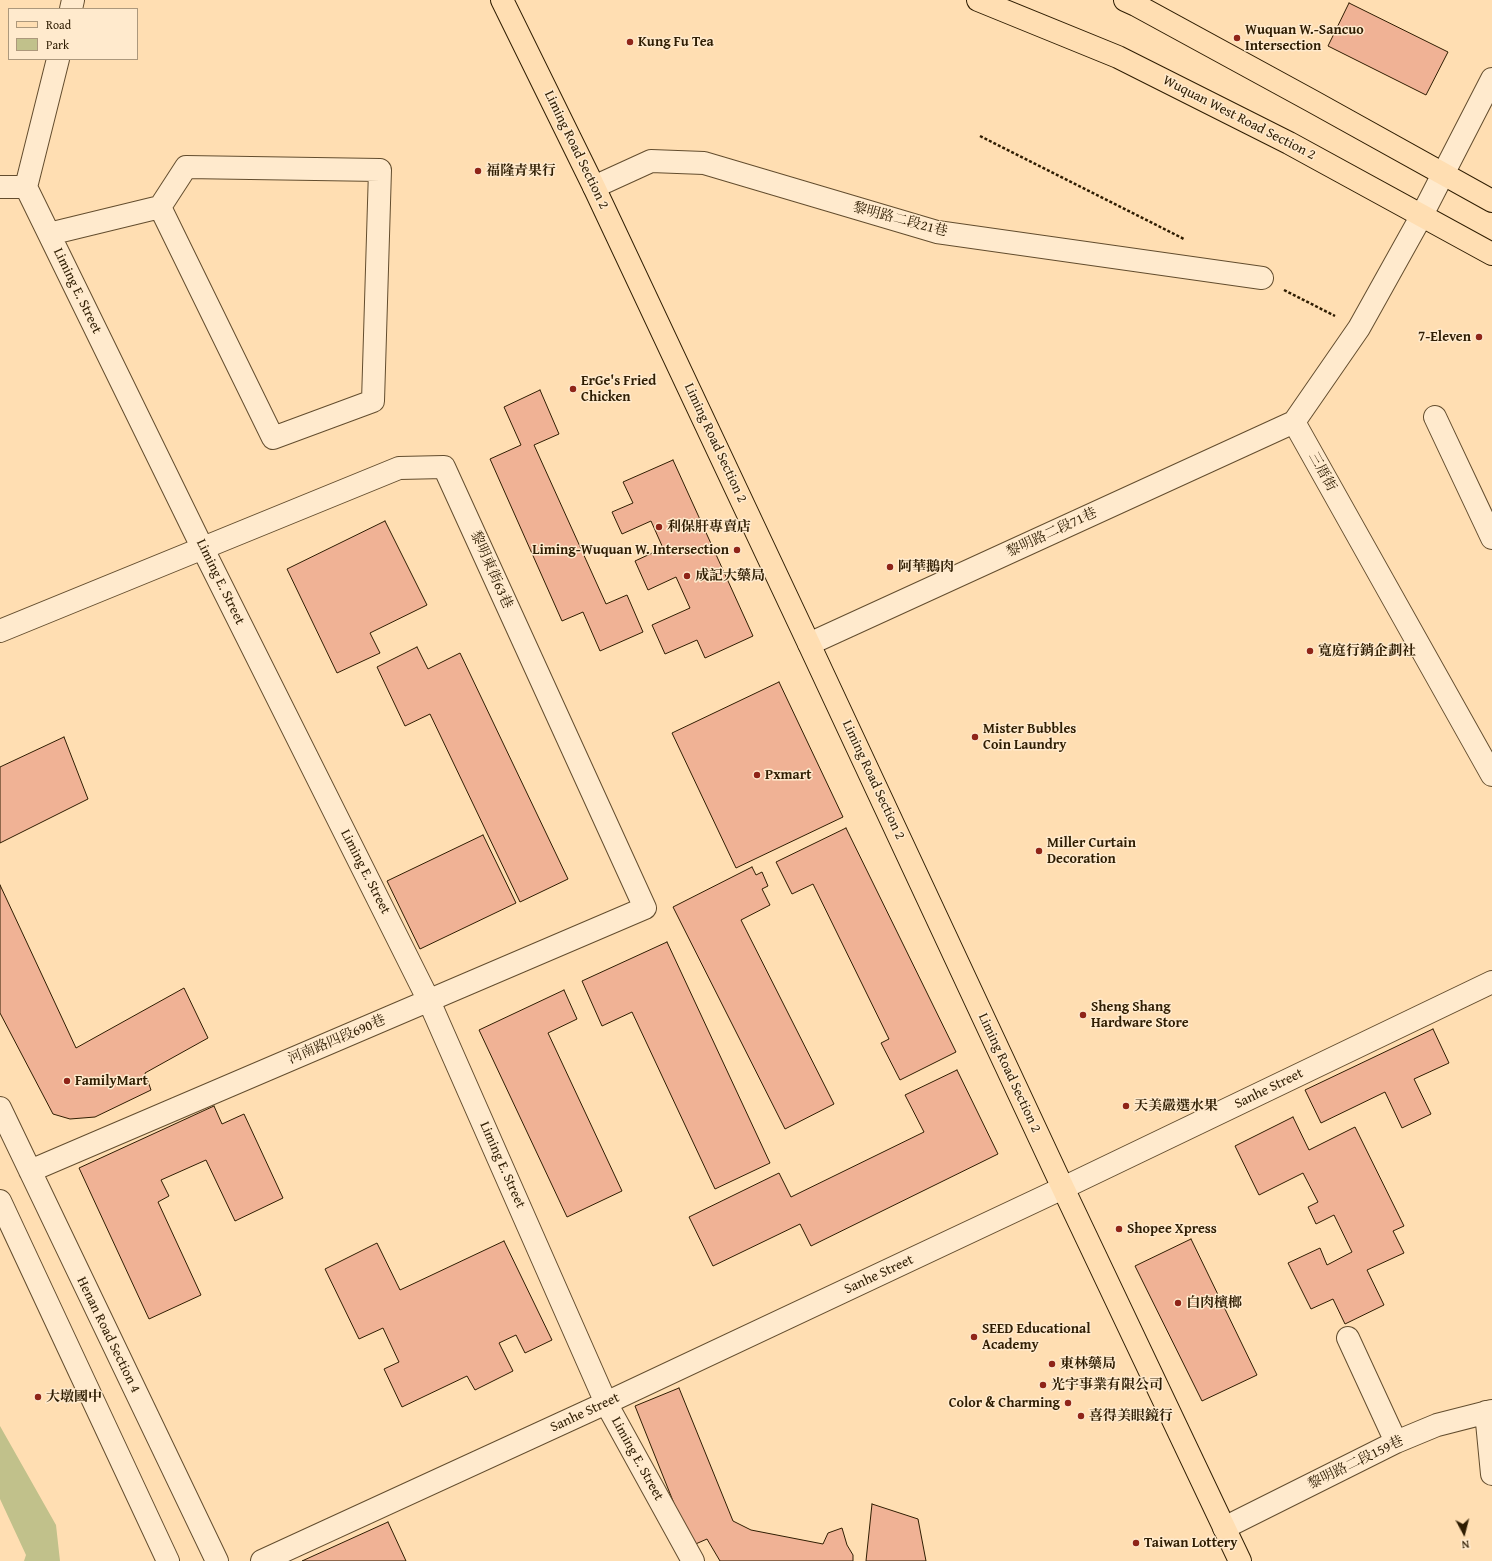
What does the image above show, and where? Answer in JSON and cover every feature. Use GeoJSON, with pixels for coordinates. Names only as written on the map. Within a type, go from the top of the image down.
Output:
{"type":"FeatureCollection","features":[{"type":"Feature","properties":{"kind":"main road","name":"Liming Road Section 2"},"geometry":{"type":"LineString","coordinates":[[502,0],[594,187],[1063,1188],[1240,1561]]}},
{"type":"Feature","properties":{"kind":"main road","name":"Wuquan West Road Section 2"},"geometry":{"type":"LineString","coordinates":[[978,0],[1118,57],[1289,143],[1492,254]]}},
{"type":"Feature","properties":{"kind":"main road"},"geometry":{"type":"LineString","coordinates":[[1125,0],[1136,4],[1492,201]]}},
{"type":"Feature","properties":{"kind":"street"},"geometry":{"type":"LineString","coordinates":[[0,188],[26,187],[58,60]]}},
{"type":"Feature","properties":{"kind":"street"},"geometry":{"type":"LineString","coordinates":[[1294,422],[1359,328],[1444,174],[1492,79]]}},
{"type":"Feature","properties":{"kind":"street","name":"黎明路二段21巷"},"geometry":{"type":"LineString","coordinates":[[594,187],[651,161],[704,163],[937,232],[1262,278]]}},
{"type":"Feature","properties":{"kind":"street"},"geometry":{"type":"LineString","coordinates":[[49,234],[160,207],[186,167],[380,170],[373,401],[273,438],[160,207]]}},
{"type":"Feature","properties":{"kind":"street","name":"Liming E. Street"},"geometry":{"type":"LineString","coordinates":[[26,187],[203,549],[429,1001],[606,1403],[693,1561]]}},
{"type":"Feature","properties":{"kind":"street"},"geometry":{"type":"LineString","coordinates":[[1435,417],[1492,538]]}},
{"type":"Feature","properties":{"kind":"street","name":"黎明路二段71巷"},"geometry":{"type":"LineString","coordinates":[[809,644],[1294,422]]}},
{"type":"Feature","properties":{"kind":"street","name":"三厝街"},"geometry":{"type":"LineString","coordinates":[[1294,422],[1492,775]]}},
{"type":"Feature","properties":{"kind":"street","name":"黎明東街63巷"},"geometry":{"type":"LineString","coordinates":[[203,549],[399,468],[444,467],[645,908]]}},
{"type":"Feature","properties":{"kind":"street"},"geometry":{"type":"LineString","coordinates":[[0,631],[203,549]]}},
{"type":"Feature","properties":{"kind":"street","name":"河南路四段690巷"},"geometry":{"type":"LineString","coordinates":[[30,1171],[645,908]]}},
{"type":"Feature","properties":{"kind":"street","name":"Sanhe Street"},"geometry":{"type":"LineString","coordinates":[[262,1561],[606,1403],[1063,1188],[1492,982]]}},
{"type":"Feature","properties":{"kind":"street","name":"Henan Road Section 4"},"geometry":{"type":"LineString","coordinates":[[0,1108],[217,1561]]}},
{"type":"Feature","properties":{"kind":"street"},"geometry":{"type":"LineString","coordinates":[[0,1202],[168,1561]]}},
{"type":"Feature","properties":{"kind":"street"},"geometry":{"type":"LineString","coordinates":[[1348,1338],[1396,1442]]}},
{"type":"Feature","properties":{"kind":"street"},"geometry":{"type":"LineString","coordinates":[[1489,1411],[1492,1474]]}},
{"type":"Feature","properties":{"kind":"street","name":"黎明路二段159巷"},"geometry":{"type":"LineString","coordinates":[[1224,1528],[1396,1442],[1437,1425],[1489,1411]]}},
{"type":"Feature","properties":{"kind":"path"},"geometry":{"type":"LineString","coordinates":[[980,136],[1185,239]]}},
{"type":"Feature","properties":{"kind":"path"},"geometry":{"type":"LineString","coordinates":[[1262,278],[1359,328]]}},
{"type":"Feature","properties":{"kind":"green space"},"geometry":{"type":"Polygon","coordinates":[[[0,1426],[56,1525],[60,1561],[24,1561],[26,1555],[0,1499],[0,1426]]]}},
{"type":"Feature","properties":{"kind":"building"},"geometry":{"type":"Polygon","coordinates":[[[1349,3],[1448,52],[1426,95],[1328,46],[1349,3]]]}},
{"type":"Feature","properties":{"kind":"building"},"geometry":{"type":"Polygon","coordinates":[[[540,390],[559,434],[534,445],[606,604],[627,595],[643,632],[600,651],[583,612],[562,621],[490,459],[521,445],[504,407],[540,390]]]}},
{"type":"Feature","properties":{"kind":"building"},"geometry":{"type":"Polygon","coordinates":[[[673,460],[753,636],[705,658],[697,640],[665,654],[652,625],[690,608],[676,577],[648,590],[635,561],[663,548],[651,521],[622,534],[612,512],[633,503],[623,482],[673,460]]]}},
{"type":"Feature","properties":{"kind":"building"},"geometry":{"type":"Polygon","coordinates":[[[385,521],[427,605],[370,633],[380,653],[337,673],[287,569],[385,521]]]}},
{"type":"Feature","properties":{"kind":"building"},"geometry":{"type":"Polygon","coordinates":[[[417,647],[428,669],[460,653],[568,879],[520,902],[430,714],[405,726],[377,667],[417,647]]]}},
{"type":"Feature","properties":{"kind":"building","name":"Pxmart"},"geometry":{"type":"Polygon","coordinates":[[[779,682],[843,817],[736,868],[672,733],[779,682]]]}},
{"type":"Feature","properties":{"kind":"building"},"geometry":{"type":"Polygon","coordinates":[[[64,737],[88,799],[0,843],[0,767],[64,737]]]}},
{"type":"Feature","properties":{"kind":"building"},"geometry":{"type":"Polygon","coordinates":[[[846,828],[956,1052],[900,1080],[881,1043],[889,1039],[813,884],[792,894],[776,862],[846,828]]]}},
{"type":"Feature","properties":{"kind":"building"},"geometry":{"type":"Polygon","coordinates":[[[483,835],[516,903],[420,949],[387,881],[483,835]]]}},
{"type":"Feature","properties":{"kind":"building"},"geometry":{"type":"Polygon","coordinates":[[[752,867],[756,875],[762,872],[768,886],[762,889],[770,905],[741,920],[834,1104],[785,1129],[673,907],[752,867]]]}},
{"type":"Feature","properties":{"kind":"building"},"geometry":{"type":"Polygon","coordinates":[[[0,885],[76,1048],[184,988],[208,1038],[145,1073],[151,1090],[95,1117],[70,1119],[53,1114],[0,1013],[0,885]]]}},
{"type":"Feature","properties":{"kind":"building"},"geometry":{"type":"Polygon","coordinates":[[[667,942],[770,1163],[715,1189],[632,1012],[602,1026],[582,981],[667,942]]]}},
{"type":"Feature","properties":{"kind":"building"},"geometry":{"type":"Polygon","coordinates":[[[564,990],[577,1019],[548,1033],[622,1191],[567,1217],[479,1030],[564,990]]]}},
{"type":"Feature","properties":{"kind":"building"},"geometry":{"type":"Polygon","coordinates":[[[1433,1029],[1449,1063],[1414,1079],[1431,1114],[1402,1128],[1385,1092],[1321,1123],[1305,1090],[1433,1029]]]}},
{"type":"Feature","properties":{"kind":"building"},"geometry":{"type":"Polygon","coordinates":[[[957,1070],[998,1154],[811,1246],[800,1224],[713,1266],[689,1217],[779,1173],[791,1197],[924,1132],[905,1095],[957,1070]]]}},
{"type":"Feature","properties":{"kind":"building"},"geometry":{"type":"Polygon","coordinates":[[[214,1106],[222,1124],[244,1114],[283,1198],[235,1221],[206,1160],[161,1180],[169,1196],[158,1202],[201,1295],[149,1319],[79,1168],[214,1106]]]}},
{"type":"Feature","properties":{"kind":"building"},"geometry":{"type":"Polygon","coordinates":[[[1293,1117],[1309,1150],[1355,1127],[1404,1226],[1393,1231],[1404,1253],[1367,1270],[1384,1305],[1345,1324],[1333,1299],[1311,1309],[1288,1263],[1320,1248],[1327,1265],[1352,1252],[1334,1215],[1316,1224],[1308,1207],[1318,1202],[1303,1173],[1259,1195],[1235,1146],[1293,1117]]]}},
{"type":"Feature","properties":{"kind":"building"},"geometry":{"type":"Polygon","coordinates":[[[1191,1239],[1257,1375],[1202,1401],[1135,1266],[1191,1239]]]}},
{"type":"Feature","properties":{"kind":"building"},"geometry":{"type":"Polygon","coordinates":[[[504,1241],[552,1340],[525,1353],[516,1335],[499,1343],[513,1371],[475,1390],[467,1376],[402,1407],[384,1369],[399,1362],[383,1328],[359,1339],[325,1269],[377,1243],[400,1290],[504,1241]]]}},
{"type":"Feature","properties":{"kind":"building"},"geometry":{"type":"Polygon","coordinates":[[[679,1388],[733,1521],[751,1530],[823,1544],[828,1533],[842,1528],[847,1545],[853,1555],[853,1561],[720,1561],[707,1539],[691,1546],[635,1406],[679,1388]]]}},
{"type":"Feature","properties":{"kind":"building"},"geometry":{"type":"Polygon","coordinates":[[[872,1504],[918,1519],[926,1561],[866,1561],[872,1504]]]}},
{"type":"Feature","properties":{"kind":"building"},"geometry":{"type":"Polygon","coordinates":[[[388,1522],[406,1561],[302,1561],[388,1522]]]}},
{"type":"Feature","properties":{"kind":"place","name":"Wuquan W.-Sancuo Intersection"},"geometry":{"type":"Point","coordinates":[1237,38]}},
{"type":"Feature","properties":{"kind":"place","name":"Kung Fu Tea"},"geometry":{"type":"Point","coordinates":[630,42]}},
{"type":"Feature","properties":{"kind":"place","name":"福隆青果行"},"geometry":{"type":"Point","coordinates":[478,171]}},
{"type":"Feature","properties":{"kind":"place","name":"7-Eleven"},"geometry":{"type":"Point","coordinates":[1479,337]}},
{"type":"Feature","properties":{"kind":"place","name":"ErGe's Fried Chicken"},"geometry":{"type":"Point","coordinates":[573,389]}},
{"type":"Feature","properties":{"kind":"place","name":"利保肝專賣店"},"geometry":{"type":"Point","coordinates":[659,527]}},
{"type":"Feature","properties":{"kind":"place","name":"Liming-Wuquan W. Intersection"},"geometry":{"type":"Point","coordinates":[737,550]}},
{"type":"Feature","properties":{"kind":"place","name":"阿華鵝肉"},"geometry":{"type":"Point","coordinates":[890,567]}},
{"type":"Feature","properties":{"kind":"place","name":"成記大藥局"},"geometry":{"type":"Point","coordinates":[687,576]}},
{"type":"Feature","properties":{"kind":"place","name":"寬庭行銷企劃社"},"geometry":{"type":"Point","coordinates":[1310,651]}},
{"type":"Feature","properties":{"kind":"place","name":"Mister Bubbles Coin Laundry"},"geometry":{"type":"Point","coordinates":[975,737]}},
{"type":"Feature","properties":{"kind":"place","name":"Pxmart"},"geometry":{"type":"Point","coordinates":[757,775]}},
{"type":"Feature","properties":{"kind":"place","name":"Miller Curtain Decoration"},"geometry":{"type":"Point","coordinates":[1039,851]}},
{"type":"Feature","properties":{"kind":"place","name":"Sheng Shang Hardware Store"},"geometry":{"type":"Point","coordinates":[1083,1015]}},
{"type":"Feature","properties":{"kind":"place","name":"FamilyMart"},"geometry":{"type":"Point","coordinates":[67,1081]}},
{"type":"Feature","properties":{"kind":"place","name":"天美嚴選水果"},"geometry":{"type":"Point","coordinates":[1126,1106]}},
{"type":"Feature","properties":{"kind":"place","name":"Shopee Xpress"},"geometry":{"type":"Point","coordinates":[1119,1229]}},
{"type":"Feature","properties":{"kind":"place","name":"白肉檳榔"},"geometry":{"type":"Point","coordinates":[1178,1303]}},
{"type":"Feature","properties":{"kind":"place","name":"SEED Educational Academy"},"geometry":{"type":"Point","coordinates":[974,1337]}},
{"type":"Feature","properties":{"kind":"place","name":"東林藥局"},"geometry":{"type":"Point","coordinates":[1052,1364]}},
{"type":"Feature","properties":{"kind":"place","name":"光宇事業有限公司"},"geometry":{"type":"Point","coordinates":[1043,1385]}},
{"type":"Feature","properties":{"kind":"place","name":"大墩國中"},"geometry":{"type":"Point","coordinates":[38,1397]}},
{"type":"Feature","properties":{"kind":"place","name":"Color & Charming"},"geometry":{"type":"Point","coordinates":[1068,1403]}},
{"type":"Feature","properties":{"kind":"place","name":"喜得美眼鏡行"},"geometry":{"type":"Point","coordinates":[1081,1416]}},
{"type":"Feature","properties":{"kind":"place","name":"Taiwan Lottery"},"geometry":{"type":"Point","coordinates":[1136,1543]}}]}
